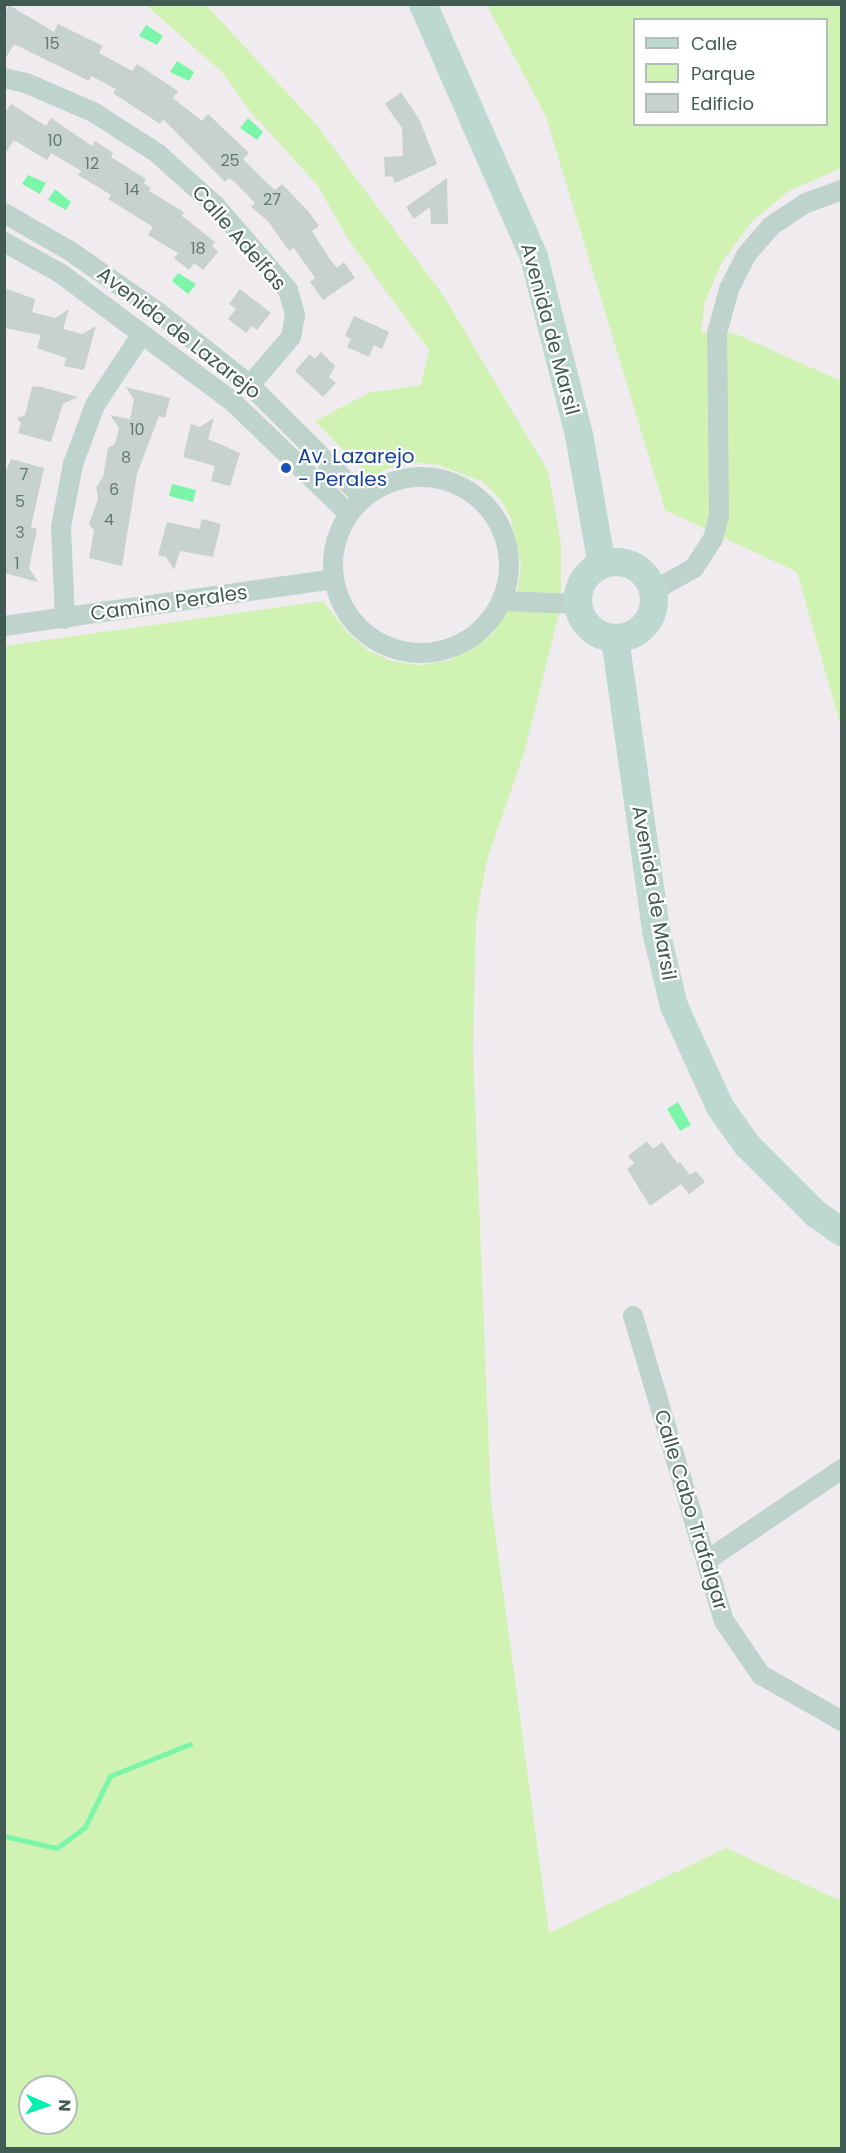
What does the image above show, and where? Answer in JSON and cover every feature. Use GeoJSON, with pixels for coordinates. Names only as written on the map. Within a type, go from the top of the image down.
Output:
{"type":"FeatureCollection","features":[{"type":"Feature","properties":{"kind":"street","name":"Avenida de Marsil"},"geometry":{"type":"LineString","coordinates":[[423,4],[534,257],[611,564]]}},
{"type":"Feature","properties":{"kind":"street","name":"Avenida de Marsil"},"geometry":{"type":"LineString","coordinates":[[446,4],[552,250],[598,431],[611,564]]}},
{"type":"Feature","properties":{"kind":"street","name":"Calle Adelfas"},"geometry":{"type":"LineString","coordinates":[[4,78],[26,83],[93,112],[158,153],[216,205],[288,290],[295,315],[291,337],[250,385]]}},
{"type":"Feature","properties":{"kind":"street"},"geometry":{"type":"LineString","coordinates":[[653,591],[694,568],[713,539],[719,515],[717,333],[729,290],[747,255],[771,226],[806,203],[842,190]]}},
{"type":"Feature","properties":{"kind":"street","name":"Avenida de Lazarejo"},"geometry":{"type":"LineString","coordinates":[[4,213],[80,258],[250,385],[363,498]]}},
{"type":"Feature","properties":{"kind":"street","name":"Avenida de Lazarejo"},"geometry":{"type":"LineString","coordinates":[[4,242],[60,273],[232,401],[349,514]]}},
{"type":"Feature","properties":{"kind":"street"},"geometry":{"type":"LineString","coordinates":[[64,619],[61,527],[73,464],[95,405],[142,334]]}},
{"type":"Feature","properties":{"kind":"street"},"geometry":{"type":"LineString","coordinates":[[411,477],[437,478],[462,487],[483,502],[496,519],[507,549],[507,581],[501,601],[488,622],[469,639],[447,650],[406,651],[374,640],[355,624],[341,603],[334,579],[339,534],[349,514],[363,498],[385,484],[411,477]]}},
{"type":"Feature","properties":{"kind":"street"},"geometry":{"type":"LineString","coordinates":[[611,564],[642,572],[653,591],[650,617],[624,636],[589,627],[579,604],[585,579],[611,564]]}},
{"type":"Feature","properties":{"kind":"street","name":"Camino Perales"},"geometry":{"type":"LineString","coordinates":[[4,626],[334,579]]}},
{"type":"Feature","properties":{"kind":"street"},"geometry":{"type":"LineString","coordinates":[[501,601],[579,604]]}},
{"type":"Feature","properties":{"kind":"street","name":"Avenida de Marsil"},"geometry":{"type":"LineString","coordinates":[[624,636],[673,921],[693,1000],[735,1097],[789,1162],[842,1208]]}},
{"type":"Feature","properties":{"kind":"street","name":"Avenida de Marsil"},"geometry":{"type":"LineString","coordinates":[[624,636],[656,931],[674,1006],[720,1107],[747,1145],[816,1214],[842,1232]]}},
{"type":"Feature","properties":{"kind":"street","name":"Calle Cabo Trafalgar"},"geometry":{"type":"LineString","coordinates":[[633,1316],[724,1622],[761,1675],[842,1721]]}},
{"type":"Feature","properties":{"kind":"street"},"geometry":{"type":"LineString","coordinates":[[706,1561],[842,1469]]}},
{"type":"Feature","properties":{"kind":"green space"},"geometry":{"type":"Polygon","coordinates":[[[146,5],[206,5],[314,122],[443,295],[548,471],[561,543],[561,605],[525,750],[487,860],[476,919],[473,1052],[491,1502],[549,1933],[726,1848],[841,1901],[841,2148],[5,2148],[4,646],[323,601],[346,631],[367,650],[391,661],[420,665],[450,660],[493,634],[518,590],[521,565],[511,518],[500,499],[483,482],[439,465],[417,463],[389,468],[370,477],[315,421],[369,393],[421,385],[429,350],[348,239],[318,186],[248,109],[222,72],[146,5]]]}},
{"type":"Feature","properties":{"kind":"green space"},"geometry":{"type":"Polygon","coordinates":[[[487,5],[841,5],[841,168],[789,191],[752,221],[721,264],[705,301],[701,332],[736,334],[841,381],[841,727],[797,572],[665,510],[546,117],[487,5]]]}},
{"type":"Feature","properties":{"kind":"shaded area"},"geometry":{"type":"Polygon","coordinates":[[[146,25],[163,36],[157,45],[139,36],[146,25]]]}},
{"type":"Feature","properties":{"kind":"shaded area"},"geometry":{"type":"Polygon","coordinates":[[[177,61],[194,72],[189,81],[170,72],[177,61]]]}},
{"type":"Feature","properties":{"kind":"shaded area"},"geometry":{"type":"Polygon","coordinates":[[[248,118],[263,132],[257,140],[240,128],[248,118]]]}},
{"type":"Feature","properties":{"kind":"shaded area"},"geometry":{"type":"Polygon","coordinates":[[[28,175],[46,183],[40,194],[22,184],[28,175]]]}},
{"type":"Feature","properties":{"kind":"shaded area"},"geometry":{"type":"Polygon","coordinates":[[[55,189],[71,202],[66,210],[48,200],[55,189]]]}},
{"type":"Feature","properties":{"kind":"shaded area"},"geometry":{"type":"Polygon","coordinates":[[[178,273],[196,284],[188,294],[172,281],[178,273]]]}},
{"type":"Feature","properties":{"kind":"shaded area"},"geometry":{"type":"Polygon","coordinates":[[[172,484],[196,490],[193,502],[169,496],[172,484]]]}},
{"type":"Feature","properties":{"kind":"shaded area"},"geometry":{"type":"Polygon","coordinates":[[[678,1102],[691,1125],[680,1131],[667,1109],[678,1102]]]}},
{"type":"Feature","properties":{"kind":"building"},"geometry":{"type":"Polygon","coordinates":[[[9,5],[54,32],[58,24],[103,46],[99,53],[132,71],[137,64],[178,91],[173,98],[202,121],[208,114],[249,153],[243,159],[266,182],[275,190],[282,184],[308,211],[319,226],[312,231],[329,258],[337,268],[344,262],[355,278],[323,300],[310,282],[315,278],[294,248],[289,251],[268,221],[251,207],[255,203],[229,178],[225,182],[163,119],[160,124],[113,93],[116,89],[91,76],[89,81],[14,44],[4,61],[4,14],[9,5]]]}},
{"type":"Feature","properties":{"kind":"building"},"geometry":{"type":"Polygon","coordinates":[[[401,92],[419,119],[437,164],[395,183],[392,176],[385,177],[384,157],[403,156],[402,128],[385,104],[401,92]]]}},
{"type":"Feature","properties":{"kind":"building"},"geometry":{"type":"Polygon","coordinates":[[[11,104],[46,126],[51,118],[92,146],[95,141],[113,153],[111,157],[146,179],[144,183],[151,188],[149,191],[184,212],[182,216],[215,242],[212,246],[218,252],[203,270],[194,263],[189,270],[174,258],[178,253],[148,235],[153,227],[108,199],[111,195],[78,175],[81,171],[51,153],[47,160],[14,140],[4,155],[4,114],[11,104]]]}},
{"type":"Feature","properties":{"kind":"building"},"geometry":{"type":"Polygon","coordinates":[[[447,178],[448,224],[431,224],[430,207],[414,219],[406,207],[447,178]]]}},
{"type":"Feature","properties":{"kind":"building"},"geometry":{"type":"Polygon","coordinates":[[[4,288],[35,299],[32,312],[55,318],[69,309],[63,329],[82,334],[96,326],[84,370],[64,366],[66,358],[37,348],[41,335],[4,328],[4,288]]]}},
{"type":"Feature","properties":{"kind":"building"},"geometry":{"type":"Polygon","coordinates":[[[240,289],[271,313],[257,330],[252,326],[246,333],[228,319],[236,309],[229,304],[240,289]]]}},
{"type":"Feature","properties":{"kind":"building"},"geometry":{"type":"Polygon","coordinates":[[[354,316],[389,332],[382,349],[374,345],[369,357],[347,347],[351,339],[345,336],[354,316]]]}},
{"type":"Feature","properties":{"kind":"building"},"geometry":{"type":"Polygon","coordinates":[[[321,352],[335,366],[329,377],[336,383],[323,397],[295,371],[310,354],[314,359],[321,352]]]}},
{"type":"Feature","properties":{"kind":"building"},"geometry":{"type":"Polygon","coordinates":[[[38,386],[78,397],[63,404],[51,442],[18,433],[21,423],[17,418],[25,415],[32,387],[38,386]]]}},
{"type":"Feature","properties":{"kind":"building"},"geometry":{"type":"Polygon","coordinates":[[[126,387],[170,398],[165,418],[159,416],[137,474],[122,566],[89,558],[94,531],[89,524],[98,499],[96,487],[103,477],[108,448],[115,444],[119,428],[110,415],[130,419],[134,400],[126,387]]]}},
{"type":"Feature","properties":{"kind":"building"},"geometry":{"type":"Polygon","coordinates":[[[214,418],[208,439],[240,453],[230,486],[211,481],[215,466],[183,457],[191,424],[200,427],[214,418]]]}},
{"type":"Feature","properties":{"kind":"building"},"geometry":{"type":"Polygon","coordinates":[[[11,459],[44,468],[31,527],[37,529],[29,568],[38,582],[4,573],[4,476],[11,459]]]}},
{"type":"Feature","properties":{"kind":"building"},"geometry":{"type":"Polygon","coordinates":[[[202,519],[221,524],[213,557],[180,551],[174,570],[166,557],[158,555],[167,522],[199,529],[202,519]]]}},
{"type":"Feature","properties":{"kind":"building"},"geometry":{"type":"Polygon","coordinates":[[[647,1141],[653,1149],[662,1142],[678,1164],[680,1162],[690,1175],[696,1171],[705,1182],[689,1194],[681,1184],[650,1206],[627,1169],[634,1163],[628,1156],[647,1141]]]}},
{"type":"Feature","properties":{"kind":"waterway"},"geometry":{"type":"LineString","coordinates":[[4,1836],[57,1848],[85,1827],[110,1776],[190,1744]]}},
{"type":"Feature","properties":{"kind":"place","name":"Av. Lazarejo - Perales"},"geometry":{"type":"Point","coordinates":[286,468]}}]}
